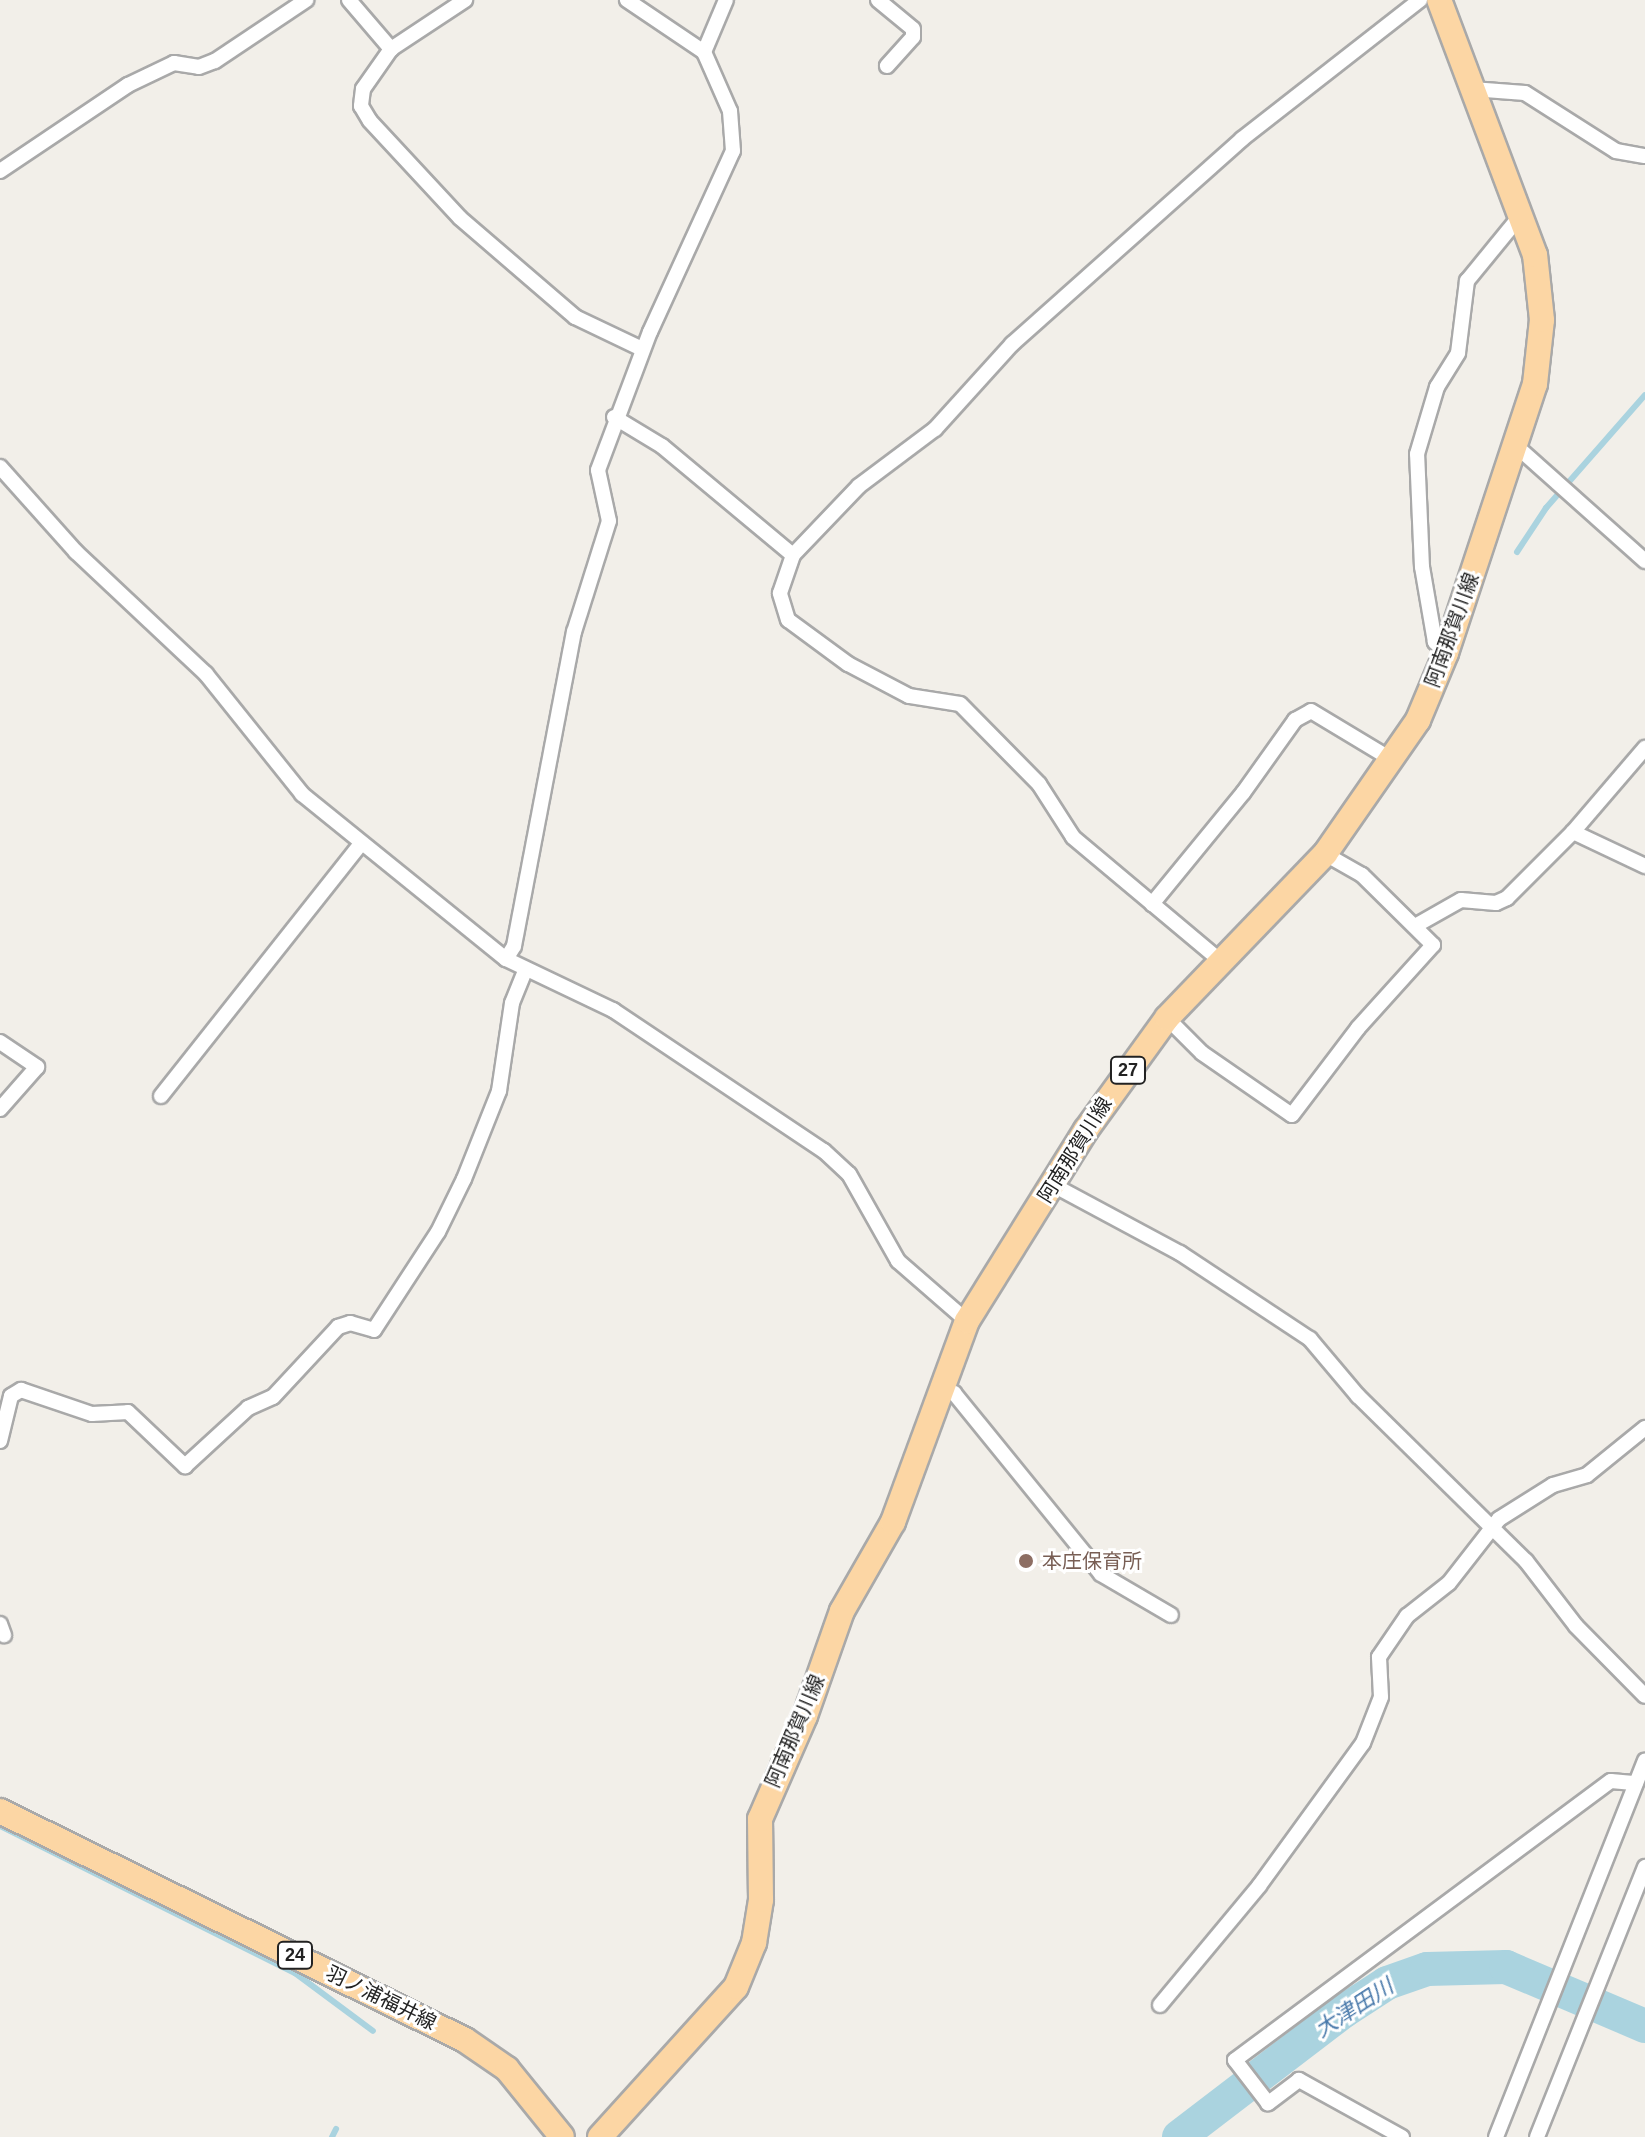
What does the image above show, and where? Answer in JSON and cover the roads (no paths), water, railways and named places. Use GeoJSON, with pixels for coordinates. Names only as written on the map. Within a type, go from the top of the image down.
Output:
{"type":"FeatureCollection","features":[{"type":"Feature","properties":{"kind":"main road","name":"阿南那賀川線"},"geometry":{"type":"LineString","coordinates":[[600,2137],[736,1987],[754,1943],[759,1914],[760,1819],[805,1716],[842,1611],[893,1522],[967,1321],[1053,1185],[1167,1018],[1325,854],[1418,720],[1446,653],[1535,384],[1542,320],[1535,255],[1439,0]]}},
{"type":"Feature","properties":{"kind":"main road","name":"羽ノ浦福井線"},"geometry":{"type":"LineString","coordinates":[[0,1811],[465,2040],[507,2069],[562,2137]]}},
{"type":"Feature","properties":{"kind":"street"},"geometry":{"type":"LineString","coordinates":[[0,171],[128,85],[174,63],[199,67],[215,61],[306,0]]}},
{"type":"Feature","properties":{"kind":"street"},"geometry":{"type":"LineString","coordinates":[[349,0],[391,49]]}},
{"type":"Feature","properties":{"kind":"street"},"geometry":{"type":"LineString","coordinates":[[465,0],[391,49],[363,89],[361,106],[370,121],[460,218],[575,317],[642,349]]}},
{"type":"Feature","properties":{"kind":"street"},"geometry":{"type":"LineString","coordinates":[[506,959],[514,946],[574,632],[609,521],[598,470],[614,417],[642,349],[733,151],[730,111],[704,52],[627,0]]}},
{"type":"Feature","properties":{"kind":"street"},"geometry":{"type":"LineString","coordinates":[[704,52],[726,0]]}},
{"type":"Feature","properties":{"kind":"street"},"geometry":{"type":"LineString","coordinates":[[878,0],[913,29],[913,37],[887,66]]}},
{"type":"Feature","properties":{"kind":"street"},"geometry":{"type":"LineString","coordinates":[[1223,963],[1073,837],[1039,784],[960,704],[909,696],[848,664],[788,620],[780,593],[793,555],[859,486],[935,429],[1012,344],[1178,195],[1420,0]]}},
{"type":"Feature","properties":{"kind":"street"},"geometry":{"type":"LineString","coordinates":[[1472,89],[1525,93],[1616,151],[1645,156]]}},
{"type":"Feature","properties":{"kind":"street"},"geometry":{"type":"LineString","coordinates":[[1446,653],[1435,642],[1422,567],[1417,454],[1437,387],[1461,344],[1467,281],[1521,215]]}},
{"type":"Feature","properties":{"kind":"street"},"geometry":{"type":"LineString","coordinates":[[614,417],[662,446],[793,555]]}},
{"type":"Feature","properties":{"kind":"street"},"geometry":{"type":"LineString","coordinates":[[1516,446],[1645,561]]}},
{"type":"Feature","properties":{"kind":"street"},"geometry":{"type":"LineString","coordinates":[[0,467],[76,552],[206,674],[302,794],[506,959],[613,1010],[824,1151],[849,1174],[898,1261],[967,1321]]}},
{"type":"Feature","properties":{"kind":"street"},"geometry":{"type":"LineString","coordinates":[[1152,904],[1243,793],[1295,720],[1311,711],[1391,759]]}},
{"type":"Feature","properties":{"kind":"street"},"geometry":{"type":"LineString","coordinates":[[1415,926],[1461,900],[1496,903],[1507,898],[1573,832],[1645,748]]}},
{"type":"Feature","properties":{"kind":"street"},"geometry":{"type":"LineString","coordinates":[[1573,832],[1645,866]]}},
{"type":"Feature","properties":{"kind":"street"},"geometry":{"type":"LineString","coordinates":[[161,1096],[361,844]]}},
{"type":"Feature","properties":{"kind":"street"},"geometry":{"type":"LineString","coordinates":[[1167,1018],[1202,1053],[1292,1115],[1358,1028],[1433,945],[1362,875],[1325,854]]}},
{"type":"Feature","properties":{"kind":"street"},"geometry":{"type":"LineString","coordinates":[[0,1441],[11,1396],[21,1390],[92,1414],[128,1412],[185,1466],[248,1408],[273,1397],[338,1327],[350,1323],[374,1330],[438,1232],[464,1179],[499,1091],[512,1003],[525,970]]}},
{"type":"Feature","properties":{"kind":"street"},"geometry":{"type":"LineString","coordinates":[[0,1042],[37,1067],[0,1109]]}},
{"type":"Feature","properties":{"kind":"street"},"geometry":{"type":"LineString","coordinates":[[1053,1185],[1180,1253],[1303,1333],[1491,1529],[1526,1561],[1576,1626],[1645,1696]]}},
{"type":"Feature","properties":{"kind":"street"},"geometry":{"type":"LineString","coordinates":[[941,1389],[954,1393],[1101,1574],[1171,1615]]}},
{"type":"Feature","properties":{"kind":"street"},"geometry":{"type":"LineString","coordinates":[[1160,2005],[1259,1886],[1363,1743],[1381,1697],[1379,1657],[1407,1616],[1449,1583],[1491,1529],[1553,1485],[1587,1475],[1645,1428]]}},
{"type":"Feature","properties":{"kind":"street"},"geometry":{"type":"LineString","coordinates":[[1496,2137],[1645,1760]]}},
{"type":"Feature","properties":{"kind":"street"},"geometry":{"type":"LineString","coordinates":[[1402,2137],[1299,2080],[1268,2103],[1235,2060],[1611,1781],[1636,1783]]}},
{"type":"Feature","properties":{"kind":"street"},"geometry":{"type":"LineString","coordinates":[[1537,2137],[1645,1867]]}},
{"type":"Feature","properties":{"kind":"waterway"},"geometry":{"type":"LineString","coordinates":[[1517,552],[1546,508],[1645,395]]}},
{"type":"Feature","properties":{"kind":"waterway"},"geometry":{"type":"LineString","coordinates":[[0,1826],[295,1973],[373,2031]]}},
{"type":"Feature","properties":{"kind":"waterway","name":"大津田川"},"geometry":{"type":"LineString","coordinates":[[1179,2137],[1344,2011],[1387,1983],[1427,1969],[1506,1967],[1645,2026]]}},
{"type":"Feature","properties":{"kind":"waterway"},"geometry":{"type":"LineString","coordinates":[[332,2137],[336,2129]]}},
{"type":"Feature","properties":{"kind":"place","name":"本庄保育所"},"geometry":{"type":"Point","coordinates":[1026,1561]}}]}
